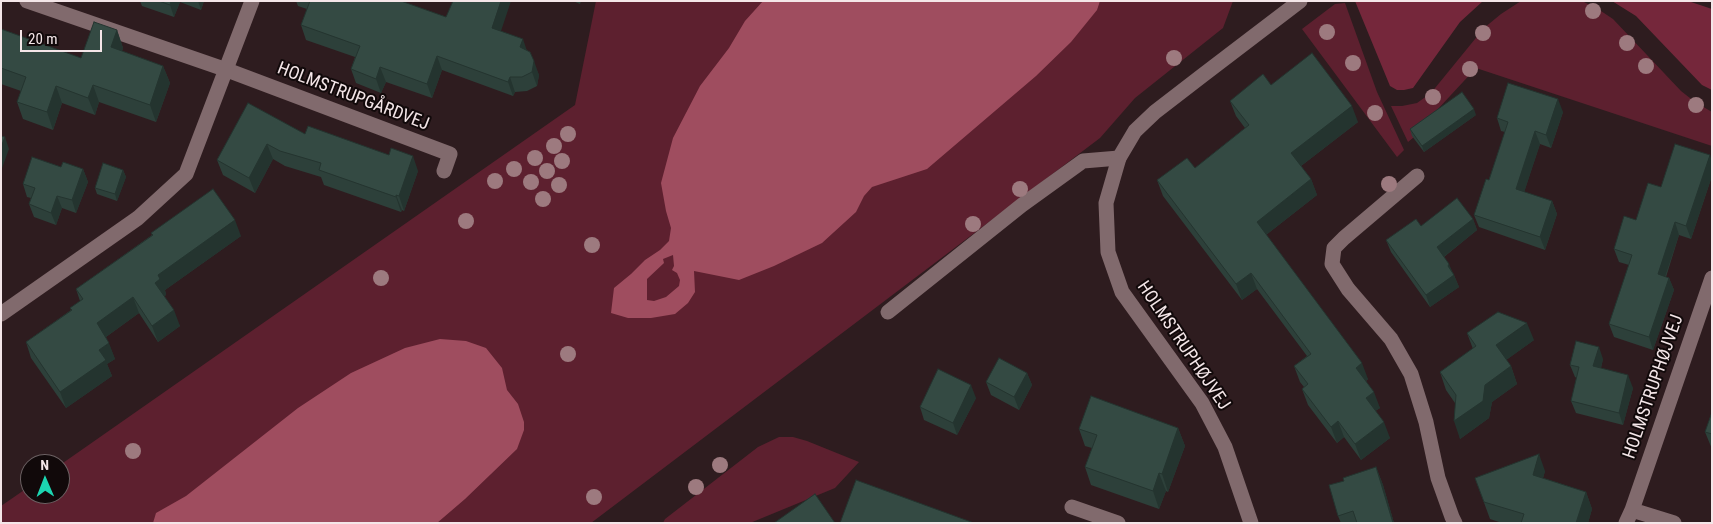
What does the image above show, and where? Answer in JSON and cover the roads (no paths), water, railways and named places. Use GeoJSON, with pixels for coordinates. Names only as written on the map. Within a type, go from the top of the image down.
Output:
{"type":"FeatureCollection","features":[{"type":"Feature","properties":{"kind":"street","name":"HOLMSTRUPGÅRDVEJ"},"geometry":{"type":"LineString","coordinates":[[27,1],[227,70],[450,154],[444,170]]}},
{"type":"Feature","properties":{"kind":"street"},"geometry":{"type":"LineString","coordinates":[[1,314],[138,218],[186,174],[252,1]]}},
{"type":"Feature","properties":{"kind":"street","name":"HOLMSTRUPHØJVEJ"},"geometry":{"type":"LineString","coordinates":[[1251,523],[1225,447],[1202,403],[1122,292],[1108,252],[1106,203],[1119,158],[1136,132],[1155,112],[1300,1]]}},
{"type":"Feature","properties":{"kind":"street"},"geometry":{"type":"LineString","coordinates":[[888,312],[1022,205],[1083,161],[1119,158]]}},
{"type":"Feature","properties":{"kind":"street"},"geometry":{"type":"LineString","coordinates":[[1417,176],[1334,248],[1332,264],[1348,289],[1391,339],[1411,374],[1426,422],[1438,478],[1455,523]]}},
{"type":"Feature","properties":{"kind":"street","name":"HOLMSTRUPHØJVEJ"},"geometry":{"type":"LineString","coordinates":[[1674,523],[1629,516],[1712,278]]}},
{"type":"Feature","properties":{"kind":"street"},"geometry":{"type":"LineString","coordinates":[[1072,507],[1118,523]]}}]}
